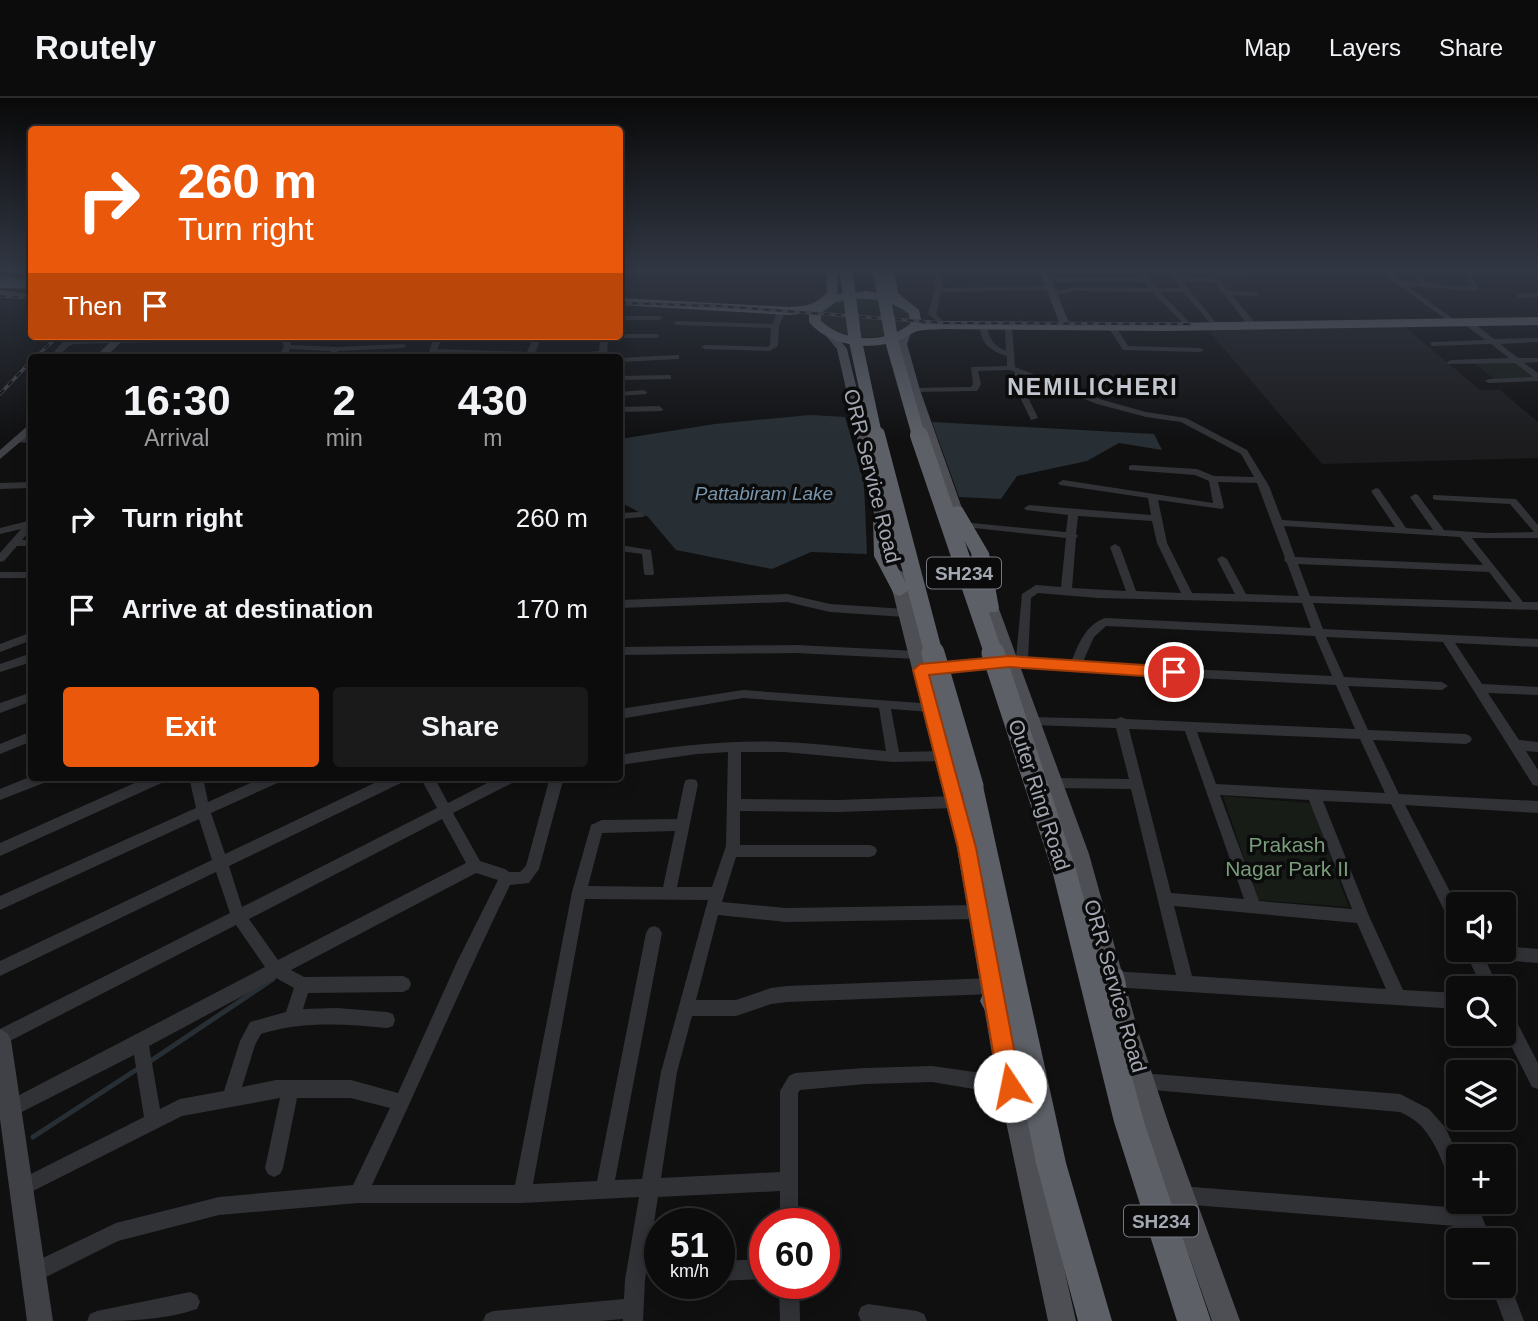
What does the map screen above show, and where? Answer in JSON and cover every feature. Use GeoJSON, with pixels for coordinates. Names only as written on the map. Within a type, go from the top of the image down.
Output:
{"type":"FeatureCollection","features":[{"type":"Feature","properties":{"kind":"highway"},"geometry":{"type":"LineString","coordinates":[[819,327],[866,341],[890,339],[930,327]]}},
{"type":"Feature","properties":{"kind":"highway","name":"SH234"},"geometry":{"type":"LineString","coordinates":[[852,327],[874,434],[934,659],[1043,1128],[1095,1321]]}},
{"type":"Feature","properties":{"kind":"highway","name":"Outer Ring Road"},"geometry":{"type":"LineString","coordinates":[[890,327],[912,417],[1034,772],[1064,870],[1129,1122],[1194,1321]]}},
{"type":"Feature","properties":{"kind":"highway"},"geometry":{"type":"LineString","coordinates":[[907,335],[913,327]]}},
{"type":"Feature","properties":{"kind":"highway"},"geometry":{"type":"LineString","coordinates":[[960,518],[982,560],[990,608]]}},
{"type":"Feature","properties":{"kind":"highway"},"geometry":{"type":"LineString","coordinates":[[1112,979],[1112,1055]]}},
{"type":"Feature","properties":{"kind":"highway"},"geometry":{"type":"LineString","coordinates":[[993,994],[1029,1062]]}},
{"type":"Feature","properties":{"kind":"main road","name":"ORR Service Road"},"geometry":{"type":"LineString","coordinates":[[823,329],[840,343],[845,358],[881,518],[943,756],[964,794],[979,912],[1010,1086],[1062,1321]]}},
{"type":"Feature","properties":{"kind":"main road"},"geometry":{"type":"LineString","coordinates":[[907,335],[912,384],[960,518]]}},
{"type":"Feature","properties":{"kind":"main road","name":"ORR Service Road"},"geometry":{"type":"LineString","coordinates":[[990,608],[1015,662],[1032,720],[1079,855],[1142,1081],[1226,1321]]}},
{"type":"Feature","properties":{"kind":"street"},"geometry":{"type":"LineString","coordinates":[[705,347],[770,349],[774,346],[777,327]]}},
{"type":"Feature","properties":{"kind":"street"},"geometry":{"type":"LineString","coordinates":[[983,327],[985,339],[991,348],[1011,355]]}},
{"type":"Feature","properties":{"kind":"street"},"geometry":{"type":"LineString","coordinates":[[1009,327],[1017,383],[1034,418]]}},
{"type":"Feature","properties":{"kind":"street"},"geometry":{"type":"LineString","coordinates":[[1112,327],[1126,348],[1200,351]]}},
{"type":"Feature","properties":{"kind":"street"},"geometry":{"type":"LineString","coordinates":[[1473,327],[1538,378]]}},
{"type":"Feature","properties":{"kind":"street"},"geometry":{"type":"LineString","coordinates":[[623,336],[656,336]]}},
{"type":"Feature","properties":{"kind":"street"},"geometry":{"type":"LineString","coordinates":[[55,354],[66,344],[96,340]]}},
{"type":"Feature","properties":{"kind":"street"},"geometry":{"type":"LineString","coordinates":[[103,354],[117,340]]}},
{"type":"Feature","properties":{"kind":"street"},"geometry":{"type":"LineString","coordinates":[[284,354],[288,347],[286,340]]}},
{"type":"Feature","properties":{"kind":"street"},"geometry":{"type":"LineString","coordinates":[[399,354],[406,340]]}},
{"type":"Feature","properties":{"kind":"street"},"geometry":{"type":"LineString","coordinates":[[1434,344],[1538,340]]}},
{"type":"Feature","properties":{"kind":"street"},"geometry":{"type":"LineString","coordinates":[[288,347],[333,353],[367,353],[403,346]]}},
{"type":"Feature","properties":{"kind":"street"},"geometry":{"type":"LineString","coordinates":[[623,360],[676,357]]}},
{"type":"Feature","properties":{"kind":"street"},"geometry":{"type":"LineString","coordinates":[[1451,362],[1538,359]]}},
{"type":"Feature","properties":{"kind":"street"},"geometry":{"type":"LineString","coordinates":[[912,384],[974,389],[977,384],[974,369],[1015,369],[1100,402],[1183,420],[1244,452],[1261,480],[1289,560],[1364,735],[1446,899]]}},
{"type":"Feature","properties":{"kind":"street"},"geometry":{"type":"LineString","coordinates":[[623,378],[668,377]]}},
{"type":"Feature","properties":{"kind":"street"},"geometry":{"type":"LineString","coordinates":[[1489,380],[1538,378]]}},
{"type":"Feature","properties":{"kind":"street"},"geometry":{"type":"LineString","coordinates":[[623,394],[643,393]]}},
{"type":"Feature","properties":{"kind":"street"},"geometry":{"type":"LineString","coordinates":[[623,410],[659,409]]}},
{"type":"Feature","properties":{"kind":"street"},"geometry":{"type":"LineString","coordinates":[[0,456],[27,433]]}},
{"type":"Feature","properties":{"kind":"street"},"geometry":{"type":"LineString","coordinates":[[1132,468],[1197,472],[1213,479],[1261,480]]}},
{"type":"Feature","properties":{"kind":"street"},"geometry":{"type":"LineString","coordinates":[[1063,483],[1219,507],[1213,479]]}},
{"type":"Feature","properties":{"kind":"street"},"geometry":{"type":"LineString","coordinates":[[0,486],[28,485]]}},
{"type":"Feature","properties":{"kind":"street"},"geometry":{"type":"LineString","coordinates":[[1376,491],[1402,530]]}},
{"type":"Feature","properties":{"kind":"street"},"geometry":{"type":"LineString","coordinates":[[1152,496],[1162,543],[1188,595]]}},
{"type":"Feature","properties":{"kind":"street"},"geometry":{"type":"LineString","coordinates":[[1415,497],[1441,533]]}},
{"type":"Feature","properties":{"kind":"street"},"geometry":{"type":"LineString","coordinates":[[1437,497],[1510,497],[1538,533]]}},
{"type":"Feature","properties":{"kind":"street"},"geometry":{"type":"LineString","coordinates":[[1029,508],[1156,518]]}},
{"type":"Feature","properties":{"kind":"street"},"geometry":{"type":"LineString","coordinates":[[1066,592],[1073,513]]}},
{"type":"Feature","properties":{"kind":"street"},"geometry":{"type":"LineString","coordinates":[[623,516],[640,515]]}},
{"type":"Feature","properties":{"kind":"street"},"geometry":{"type":"LineString","coordinates":[[960,518],[1073,536]]}},
{"type":"Feature","properties":{"kind":"street"},"geometry":{"type":"LineString","coordinates":[[1276,523],[1464,534],[1538,533]]}},
{"type":"Feature","properties":{"kind":"street"},"geometry":{"type":"LineString","coordinates":[[0,531],[28,525]]}},
{"type":"Feature","properties":{"kind":"street"},"geometry":{"type":"LineString","coordinates":[[0,559],[28,527]]}},
{"type":"Feature","properties":{"kind":"street"},"geometry":{"type":"LineString","coordinates":[[1464,534],[1520,605]]}},
{"type":"Feature","properties":{"kind":"street"},"geometry":{"type":"LineString","coordinates":[[14,543],[28,543]]}},
{"type":"Feature","properties":{"kind":"street"},"geometry":{"type":"LineString","coordinates":[[1115,547],[1132,594]]}},
{"type":"Feature","properties":{"kind":"street"},"geometry":{"type":"LineString","coordinates":[[623,548],[647,552],[649,573]]}},
{"type":"Feature","properties":{"kind":"street"},"geometry":{"type":"LineString","coordinates":[[1222,559],[1241,597]]}},
{"type":"Feature","properties":{"kind":"street"},"geometry":{"type":"LineString","coordinates":[[1289,560],[1492,569]]}},
{"type":"Feature","properties":{"kind":"street"},"geometry":{"type":"LineString","coordinates":[[0,575],[28,575]]}},
{"type":"Feature","properties":{"kind":"street"},"geometry":{"type":"LineString","coordinates":[[1015,662],[1027,594],[1035,589],[1538,606]]}},
{"type":"Feature","properties":{"kind":"street"},"geometry":{"type":"LineString","coordinates":[[623,604],[787,598],[830,608],[905,613]]}},
{"type":"Feature","properties":{"kind":"street"},"geometry":{"type":"LineString","coordinates":[[1075,667],[1089,636],[1095,627],[1105,622],[1538,643]]}},
{"type":"Feature","properties":{"kind":"street"},"geometry":{"type":"LineString","coordinates":[[0,648],[28,638]]}},
{"type":"Feature","properties":{"kind":"street"},"geometry":{"type":"LineString","coordinates":[[1447,639],[1538,782]]}},
{"type":"Feature","properties":{"kind":"street"},"geometry":{"type":"LineString","coordinates":[[623,651],[796,649],[918,663],[1015,662],[1441,687]]}},
{"type":"Feature","properties":{"kind":"street"},"geometry":{"type":"LineString","coordinates":[[0,668],[28,658]]}},
{"type":"Feature","properties":{"kind":"street"},"geometry":{"type":"LineString","coordinates":[[1479,688],[1538,691]]}},
{"type":"Feature","properties":{"kind":"street"},"geometry":{"type":"LineString","coordinates":[[623,714],[743,694],[930,707]]}},
{"type":"Feature","properties":{"kind":"street"},"geometry":{"type":"LineString","coordinates":[[0,708],[28,698]]}},
{"type":"Feature","properties":{"kind":"street"},"geometry":{"type":"LineString","coordinates":[[884,704],[893,757]]}},
{"type":"Feature","properties":{"kind":"street"},"geometry":{"type":"LineString","coordinates":[[1032,720],[1466,739]]}},
{"type":"Feature","properties":{"kind":"street"},"geometry":{"type":"LineString","coordinates":[[1121,722],[1186,983]]}},
{"type":"Feature","properties":{"kind":"street"},"geometry":{"type":"LineString","coordinates":[[1189,726],[1254,908]]}},
{"type":"Feature","properties":{"kind":"street"},"geometry":{"type":"LineString","coordinates":[[0,749],[28,738]]}},
{"type":"Feature","properties":{"kind":"street"},"geometry":{"type":"LineString","coordinates":[[1515,746],[1538,747]]}},
{"type":"Feature","properties":{"kind":"street"},"geometry":{"type":"LineString","coordinates":[[493,1321],[633,1315],[635,1280],[669,1072],[714,901],[732,850],[735,747]]}},
{"type":"Feature","properties":{"kind":"street"},"geometry":{"type":"LineString","coordinates":[[623,760],[697,749],[735,747],[784,747],[893,757],[943,756]]}},
{"type":"Feature","properties":{"kind":"street"},"geometry":{"type":"LineString","coordinates":[[0,795],[34,781]]}},
{"type":"Feature","properties":{"kind":"street"},"geometry":{"type":"LineString","coordinates":[[0,850],[152,781]]}},
{"type":"Feature","properties":{"kind":"street"},"geometry":{"type":"LineString","coordinates":[[197,781],[203,811],[238,916],[276,970],[303,985],[403,984]]}},
{"type":"Feature","properties":{"kind":"street"},"geometry":{"type":"LineString","coordinates":[[0,903],[269,781]]}},
{"type":"Feature","properties":{"kind":"street"},"geometry":{"type":"LineString","coordinates":[[0,968],[392,781]]}},
{"type":"Feature","properties":{"kind":"street"},"geometry":{"type":"LineString","coordinates":[[429,781],[475,866]]}},
{"type":"Feature","properties":{"kind":"street"},"geometry":{"type":"LineString","coordinates":[[40,1321],[0,1039],[503,781]]}},
{"type":"Feature","properties":{"kind":"street"},"geometry":{"type":"LineString","coordinates":[[10,1109],[142,1057],[276,970],[475,866],[500,873],[506,879],[524,878],[532,869],[555,781]]}},
{"type":"Feature","properties":{"kind":"street"},"geometry":{"type":"LineString","coordinates":[[1054,783],[1136,785]]}},
{"type":"Feature","properties":{"kind":"street"},"geometry":{"type":"LineString","coordinates":[[668,893],[691,784]]}},
{"type":"Feature","properties":{"kind":"street"},"geometry":{"type":"LineString","coordinates":[[1212,789],[1538,807]]}},
{"type":"Feature","properties":{"kind":"street"},"geometry":{"type":"LineString","coordinates":[[734,805],[838,806],[964,794]]}},
{"type":"Feature","properties":{"kind":"street"},"geometry":{"type":"LineString","coordinates":[[1314,795],[1362,918],[1398,998]]}},
{"type":"Feature","properties":{"kind":"street"},"geometry":{"type":"LineString","coordinates":[[522,1194],[579,892],[597,827],[683,825]]}},
{"type":"Feature","properties":{"kind":"street"},"geometry":{"type":"LineString","coordinates":[[732,850],[870,850]]}},
{"type":"Feature","properties":{"kind":"street"},"geometry":{"type":"LineString","coordinates":[[358,1194],[462,967],[506,879]]}},
{"type":"Feature","properties":{"kind":"street"},"geometry":{"type":"LineString","coordinates":[[579,892],[668,893],[786,915],[979,912]]}},
{"type":"Feature","properties":{"kind":"street"},"geometry":{"type":"LineString","coordinates":[[1165,899],[1362,918]]}},
{"type":"Feature","properties":{"kind":"street"},"geometry":{"type":"LineString","coordinates":[[604,1190],[654,933]]}},
{"type":"Feature","properties":{"kind":"street"},"geometry":{"type":"LineString","coordinates":[[1516,954],[1538,956]]}},
{"type":"Feature","properties":{"kind":"street"},"geometry":{"type":"LineString","coordinates":[[1112,979],[1446,1000]]}},
{"type":"Feature","properties":{"kind":"street"},"geometry":{"type":"LineString","coordinates":[[292,1019],[303,985]]}},
{"type":"Feature","properties":{"kind":"street"},"geometry":{"type":"LineString","coordinates":[[686,1007],[736,1008],[779,995],[993,994]]}},
{"type":"Feature","properties":{"kind":"street"},"geometry":{"type":"LineString","coordinates":[[230,1098],[252,1032],[265,1024],[292,1019],[343,1016],[387,1020]]}},
{"type":"Feature","properties":{"kind":"street"},"geometry":{"type":"LineString","coordinates":[[1516,1038],[1538,1081]]}},
{"type":"Feature","properties":{"kind":"street"},"geometry":{"type":"LineString","coordinates":[[142,1057],[154,1121]]}},
{"type":"Feature","properties":{"kind":"street"},"geometry":{"type":"LineString","coordinates":[[789,1208],[789,1091],[794,1082],[932,1074],[1010,1086]]}},
{"type":"Feature","properties":{"kind":"street"},"geometry":{"type":"LineString","coordinates":[[1142,1081],[1401,1103],[1415,1108],[1432,1121],[1446,1152]]}},
{"type":"Feature","properties":{"kind":"street"},"geometry":{"type":"LineString","coordinates":[[21,1188],[180,1108],[290,1089],[351,1088],[402,1103]]}},
{"type":"Feature","properties":{"kind":"street"},"geometry":{"type":"LineString","coordinates":[[274,1168],[290,1089]]}},
{"type":"Feature","properties":{"kind":"street"},"geometry":{"type":"LineString","coordinates":[[33,1273],[117,1231],[219,1206],[358,1194],[522,1194],[788,1181]]}},
{"type":"Feature","properties":{"kind":"street"},"geometry":{"type":"LineString","coordinates":[[1180,1195],[1446,1209]]}},
{"type":"Feature","properties":{"kind":"street"},"geometry":{"type":"LineString","coordinates":[[1505,1298],[1514,1321]]}},
{"type":"Feature","properties":{"kind":"street"},"geometry":{"type":"LineString","coordinates":[[789,1299],[790,1321]]}},
{"type":"Feature","properties":{"kind":"street"},"geometry":{"type":"LineString","coordinates":[[97,1321],[190,1303]]}},
{"type":"Feature","properties":{"kind":"street"},"geometry":{"type":"LineString","coordinates":[[868,1314],[917,1321]]}},
{"type":"Feature","properties":{"kind":"shaded area"},"geometry":{"type":"Polygon","coordinates":[[[1405,327],[1480,390],[1500,390],[1538,422],[1538,458],[1322,464],[1207,329],[1405,327]]]}},
{"type":"Feature","properties":{"kind":"green space"},"geometry":{"type":"Polygon","coordinates":[[[829,327],[910,327],[865,338],[829,327]]]}},
{"type":"Feature","properties":{"kind":"green space"},"geometry":{"type":"Polygon","coordinates":[[[1514,361],[1538,378],[1494,379],[1474,363],[1514,361]]]}},
{"type":"Feature","properties":{"kind":"green space","name":"Prakash Nagar Park II"},"geometry":{"type":"Polygon","coordinates":[[[1223,796],[1311,803],[1349,907],[1258,900],[1223,796]]]}},
{"type":"Feature","properties":{"kind":"water","name":"Pattabiram Lake"},"geometry":{"type":"Polygon","coordinates":[[[810,415],[845,417],[864,483],[867,554],[811,552],[772,569],[676,550],[648,517],[623,504],[623,439],[715,424],[810,415]]]}},
{"type":"Feature","properties":{"kind":"water"},"geometry":{"type":"Polygon","coordinates":[[[932,422],[1154,434],[1162,450],[1119,443],[1087,461],[1017,476],[1001,499],[959,497],[932,422]]]}},
{"type":"Feature","properties":{"kind":"waterway"},"geometry":{"type":"LineString","coordinates":[[149,1062],[273,979]]}},
{"type":"Feature","properties":{"kind":"waterway"},"geometry":{"type":"LineString","coordinates":[[33,1137],[139,1068]]}},
{"type":"Feature","properties":{"kind":"railway"},"geometry":{"type":"LineString","coordinates":[[39,354],[54,340]]}},
{"type":"Feature","properties":{"kind":"railway"},"geometry":{"type":"LineString","coordinates":[[0,394],[28,364]]}},
{"type":"Feature","properties":{"kind":"district","name":"NEMILICHERI"},"geometry":{"type":"Point","coordinates":[1093,387]}},
{"type":"Feature","properties":{"kind":"route"},"geometry":{"type":"LineString","coordinates":[[1010,1086],[967,848],[920,670],[1022,662],[1174,672]]}}]}
